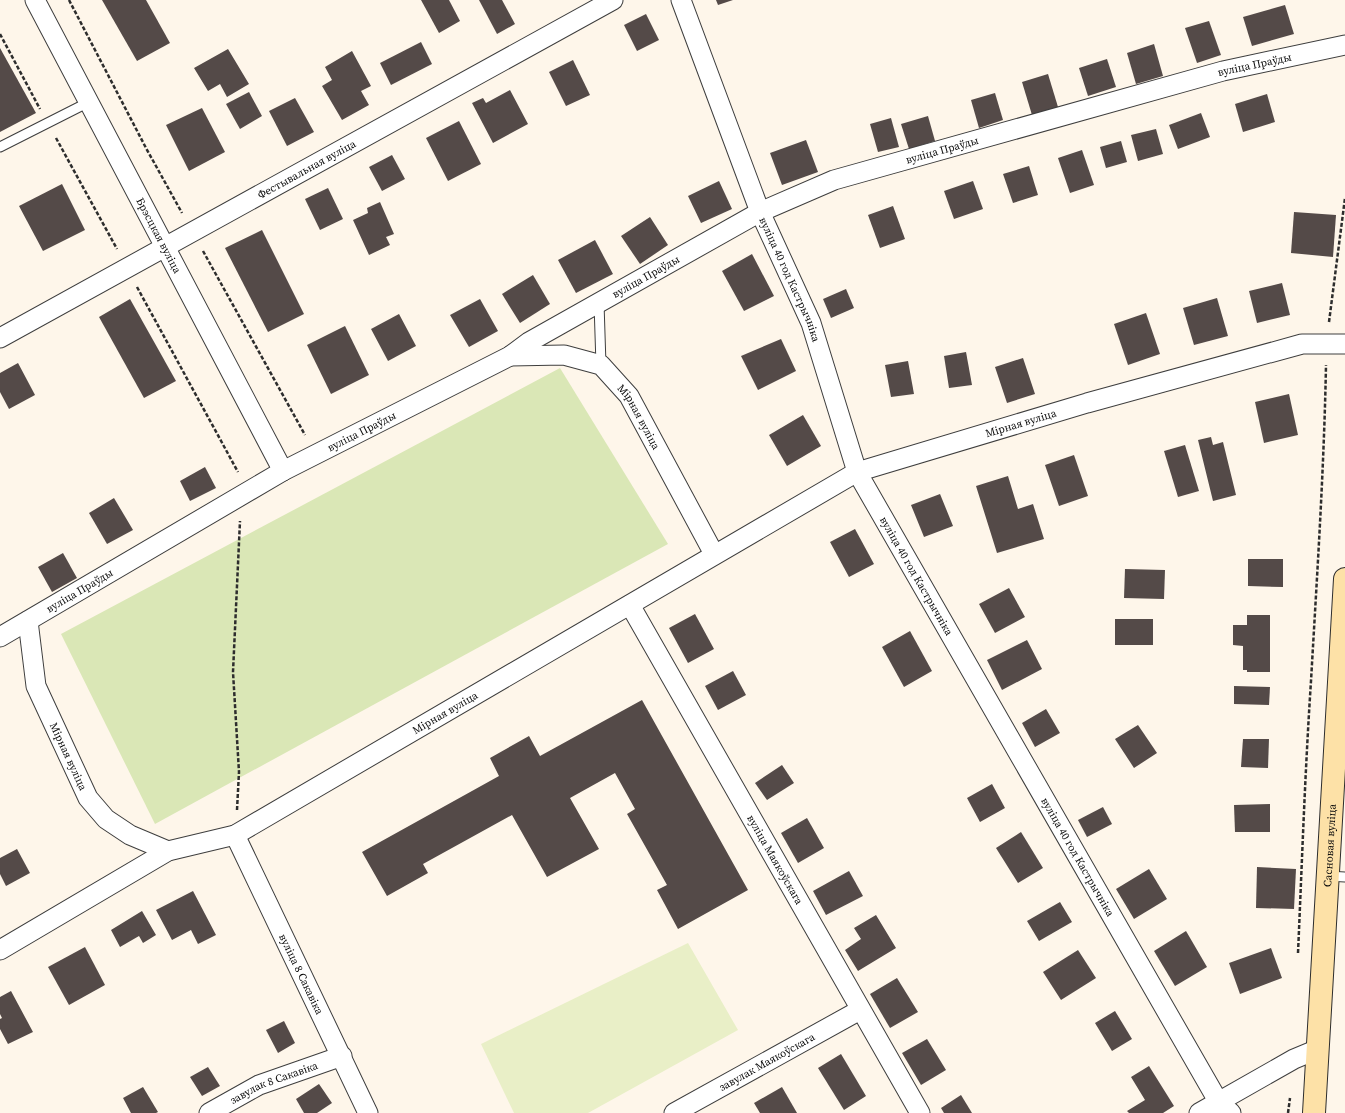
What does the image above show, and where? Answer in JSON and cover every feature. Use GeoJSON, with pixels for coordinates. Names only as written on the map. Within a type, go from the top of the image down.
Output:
{"type":"FeatureCollection","features":[{"type":"Feature","properties":{"kind":"main road","name":"Сасновая вуліца"},"geometry":{"type":"LineString","coordinates":[[1314,1113],[1318,1049],[1336,877],[1345,579]]}},
{"type":"Feature","properties":{"kind":"street","name":"Брэсцкая вуліца"},"geometry":{"type":"LineString","coordinates":[[35,0],[283,471]]}},
{"type":"Feature","properties":{"kind":"street","name":"Фестывальная вуліца"},"geometry":{"type":"LineString","coordinates":[[0,338],[613,0]]}},
{"type":"Feature","properties":{"kind":"street","name":"вуліца 40 год Кастрычніка"},"geometry":{"type":"LineString","coordinates":[[681,0],[760,212],[811,323],[857,472],[1224,1107]]}},
{"type":"Feature","properties":{"kind":"street","name":"вуліца Праўды"},"geometry":{"type":"LineString","coordinates":[[0,637],[283,471],[510,356],[529,342],[760,212],[834,180],[1223,71],[1345,45]]}},
{"type":"Feature","properties":{"kind":"street","name":"Мірная вуліца"},"geometry":{"type":"LineString","coordinates":[[0,950],[168,851],[235,835],[630,605],[714,554],[857,472],[1087,403],[1302,344],[1336,344]]}},
{"type":"Feature","properties":{"kind":"street"},"geometry":{"type":"LineString","coordinates":[[510,356],[564,355],[601,365]]}},
{"type":"Feature","properties":{"kind":"street","name":"Мірная вуліца"},"geometry":{"type":"LineString","coordinates":[[601,365],[629,396],[714,554]]}},
{"type":"Feature","properties":{"kind":"street","name":"вуліца Маякоўскага"},"geometry":{"type":"LineString","coordinates":[[630,605],[920,1113]]}},
{"type":"Feature","properties":{"kind":"street","name":"Мірная вуліца"},"geometry":{"type":"LineString","coordinates":[[28,621],[36,686],[88,798],[106,819],[130,835],[168,851]]}},
{"type":"Feature","properties":{"kind":"street","name":"вуліца 8 Сакавіка"},"geometry":{"type":"LineString","coordinates":[[235,835],[368,1113]]}},
{"type":"Feature","properties":{"kind":"street","name":"завулак Маякоўскага"},"geometry":{"type":"LineString","coordinates":[[674,1113],[860,1010]]}},
{"type":"Feature","properties":{"kind":"street"},"geometry":{"type":"LineString","coordinates":[[1199,1113],[1224,1107],[1294,1058],[1318,1049]]}},
{"type":"Feature","properties":{"kind":"street","name":"завулак 8 Сакавіка"},"geometry":{"type":"LineString","coordinates":[[208,1113],[259,1085],[342,1056]]}},
{"type":"Feature","properties":{"kind":"lane"},"geometry":{"type":"LineString","coordinates":[[0,147],[88,102]]}},
{"type":"Feature","properties":{"kind":"lane"},"geometry":{"type":"LineString","coordinates":[[599,303],[601,365]]}},
{"type":"Feature","properties":{"kind":"path"},"geometry":{"type":"LineString","coordinates":[[1298,956],[1310,682],[1317,605],[1324,442],[1336,344],[1331,301],[1345,198]]}},
{"type":"Feature","properties":{"kind":"path"},"geometry":{"type":"LineString","coordinates":[[236,811],[239,772],[233,672],[240,527]]}},
{"type":"Feature","properties":{"kind":"path"},"geometry":{"type":"LineString","coordinates":[[1288,1113],[1290,1097]]}},
{"type":"Feature","properties":{"kind":"green space"},"geometry":{"type":"Polygon","coordinates":[[[560,368],[668,544],[155,824],[61,634],[560,368]]]}},
{"type":"Feature","properties":{"kind":"green space"},"geometry":{"type":"Polygon","coordinates":[[[688,943],[738,1030],[588,1113],[514,1113],[481,1044],[688,943]]]}},
{"type":"Feature","properties":{"kind":"building"},"geometry":{"type":"Polygon","coordinates":[[[102,0],[146,0],[170,43],[137,61],[102,0]]]}},
{"type":"Feature","properties":{"kind":"building"},"geometry":{"type":"Polygon","coordinates":[[[421,0],[449,0],[460,21],[439,33],[421,0]]]}},
{"type":"Feature","properties":{"kind":"building"},"geometry":{"type":"Polygon","coordinates":[[[479,0],[502,0],[515,24],[497,34],[479,0]]]}},
{"type":"Feature","properties":{"kind":"building"},"geometry":{"type":"Polygon","coordinates":[[[716,0],[733,0],[718,5],[716,0]]]}},
{"type":"Feature","properties":{"kind":"building"},"geometry":{"type":"Polygon","coordinates":[[[1285,5],[1294,34],[1252,46],[1243,17],[1285,5]]]}},
{"type":"Feature","properties":{"kind":"building"},"geometry":{"type":"Polygon","coordinates":[[[646,14],[659,40],[637,51],[624,25],[646,14]]]}},
{"type":"Feature","properties":{"kind":"building"},"geometry":{"type":"Polygon","coordinates":[[[1209,21],[1221,55],[1197,63],[1185,28],[1209,21]]]}},
{"type":"Feature","properties":{"kind":"building"},"geometry":{"type":"Polygon","coordinates":[[[421,42],[432,64],[391,85],[380,63],[421,42]]]}},
{"type":"Feature","properties":{"kind":"building"},"geometry":{"type":"Polygon","coordinates":[[[1154,44],[1163,76],[1136,84],[1127,53],[1154,44]]]}},
{"type":"Feature","properties":{"kind":"building"},"geometry":{"type":"Polygon","coordinates":[[[0,48],[36,113],[0,132],[0,48]]]}},
{"type":"Feature","properties":{"kind":"building"},"geometry":{"type":"Polygon","coordinates":[[[228,49],[249,84],[227,97],[220,84],[208,91],[194,68],[228,49]]]}},
{"type":"Feature","properties":{"kind":"building"},"geometry":{"type":"Polygon","coordinates":[[[352,51],[371,86],[361,91],[369,105],[342,120],[322,86],[332,80],[325,67],[352,51]]]}},
{"type":"Feature","properties":{"kind":"building"},"geometry":{"type":"Polygon","coordinates":[[[1107,59],[1116,87],[1088,96],[1079,68],[1107,59]]]}},
{"type":"Feature","properties":{"kind":"building"},"geometry":{"type":"Polygon","coordinates":[[[573,60],[590,95],[566,106],[549,72],[573,60]]]}},
{"type":"Feature","properties":{"kind":"building"},"geometry":{"type":"Polygon","coordinates":[[[1048,74],[1058,107],[1032,115],[1022,82],[1048,74]]]}},
{"type":"Feature","properties":{"kind":"building"},"geometry":{"type":"Polygon","coordinates":[[[510,90],[528,124],[493,143],[472,103],[483,98],[486,103],[510,90]]]}},
{"type":"Feature","properties":{"kind":"building"},"geometry":{"type":"Polygon","coordinates":[[[249,92],[262,116],[240,129],[226,104],[249,92]]]}},
{"type":"Feature","properties":{"kind":"building"},"geometry":{"type":"Polygon","coordinates":[[[995,93],[1003,120],[979,128],[971,100],[995,93]]]}},
{"type":"Feature","properties":{"kind":"building"},"geometry":{"type":"Polygon","coordinates":[[[1267,94],[1275,122],[1243,132],[1235,104],[1267,94]]]}},
{"type":"Feature","properties":{"kind":"building"},"geometry":{"type":"Polygon","coordinates":[[[295,98],[314,132],[287,146],[269,111],[295,98]]]}},
{"type":"Feature","properties":{"kind":"building"},"geometry":{"type":"Polygon","coordinates":[[[202,108],[225,152],[189,171],[166,125],[202,108]]]}},
{"type":"Feature","properties":{"kind":"building"},"geometry":{"type":"Polygon","coordinates":[[[1201,113],[1210,137],[1178,149],[1169,125],[1201,113]]]}},
{"type":"Feature","properties":{"kind":"building"},"geometry":{"type":"Polygon","coordinates":[[[928,116],[935,141],[909,149],[901,124],[928,116]]]}},
{"type":"Feature","properties":{"kind":"building"},"geometry":{"type":"Polygon","coordinates":[[[891,118],[899,147],[878,152],[870,124],[891,118]]]}},
{"type":"Feature","properties":{"kind":"building"},"geometry":{"type":"Polygon","coordinates":[[[459,121],[481,164],[448,181],[426,138],[459,121]]]}},
{"type":"Feature","properties":{"kind":"building"},"geometry":{"type":"Polygon","coordinates":[[[1156,129],[1163,154],[1138,161],[1131,135],[1156,129]]]}},
{"type":"Feature","properties":{"kind":"building"},"geometry":{"type":"Polygon","coordinates":[[[806,140],[818,172],[782,185],[770,153],[806,140]]]}},
{"type":"Feature","properties":{"kind":"building"},"geometry":{"type":"Polygon","coordinates":[[[1121,141],[1127,162],[1106,168],[1100,147],[1121,141]]]}},
{"type":"Feature","properties":{"kind":"building"},"geometry":{"type":"Polygon","coordinates":[[[1082,150],[1094,185],[1070,193],[1058,158],[1082,150]]]}},
{"type":"Feature","properties":{"kind":"building"},"geometry":{"type":"Polygon","coordinates":[[[392,155],[405,179],[382,191],[369,167],[392,155]]]}},
{"type":"Feature","properties":{"kind":"building"},"geometry":{"type":"Polygon","coordinates":[[[1029,166],[1038,195],[1013,203],[1003,174],[1029,166]]]}},
{"type":"Feature","properties":{"kind":"building"},"geometry":{"type":"Polygon","coordinates":[[[719,181],[732,209],[701,223],[688,196],[719,181]]]}},
{"type":"Feature","properties":{"kind":"building"},"geometry":{"type":"Polygon","coordinates":[[[973,181],[983,209],[954,219],[944,191],[973,181]]]}},
{"type":"Feature","properties":{"kind":"building"},"geometry":{"type":"Polygon","coordinates":[[[62,184],[85,230],[43,251],[19,206],[62,184]]]}},
{"type":"Feature","properties":{"kind":"building"},"geometry":{"type":"Polygon","coordinates":[[[328,188],[343,219],[320,230],[305,199],[328,188]]]}},
{"type":"Feature","properties":{"kind":"building"},"geometry":{"type":"Polygon","coordinates":[[[380,202],[394,234],[386,237],[390,245],[369,255],[353,220],[368,213],[367,208],[380,202]]]}},
{"type":"Feature","properties":{"kind":"building"},"geometry":{"type":"Polygon","coordinates":[[[893,206],[905,239],[880,248],[868,215],[893,206]]]}},
{"type":"Feature","properties":{"kind":"building"},"geometry":{"type":"Polygon","coordinates":[[[1294,212],[1336,215],[1333,257],[1291,253],[1294,212]]]}},
{"type":"Feature","properties":{"kind":"building"},"geometry":{"type":"Polygon","coordinates":[[[650,217],[668,245],[640,264],[621,236],[650,217]]]}},
{"type":"Feature","properties":{"kind":"building"},"geometry":{"type":"Polygon","coordinates":[[[262,230],[304,314],[268,332],[225,248],[262,230]]]}},
{"type":"Feature","properties":{"kind":"building"},"geometry":{"type":"Polygon","coordinates":[[[595,240],[613,274],[576,293],[558,260],[595,240]]]}},
{"type":"Feature","properties":{"kind":"building"},"geometry":{"type":"Polygon","coordinates":[[[752,254],[774,296],[744,311],[722,271],[752,254]]]}},
{"type":"Feature","properties":{"kind":"building"},"geometry":{"type":"Polygon","coordinates":[[[533,275],[550,304],[520,323],[502,294],[533,275]]]}},
{"type":"Feature","properties":{"kind":"building"},"geometry":{"type":"Polygon","coordinates":[[[1282,283],[1290,315],[1257,323],[1249,291],[1282,283]]]}},
{"type":"Feature","properties":{"kind":"building"},"geometry":{"type":"Polygon","coordinates":[[[846,289],[854,308],[831,318],[823,299],[846,289]]]}},
{"type":"Feature","properties":{"kind":"building"},"geometry":{"type":"Polygon","coordinates":[[[1217,298],[1228,336],[1194,345],[1183,308],[1217,298]]]}},
{"type":"Feature","properties":{"kind":"building"},"geometry":{"type":"Polygon","coordinates":[[[130,299],[176,381],[144,398],[99,317],[130,299]]]}},
{"type":"Feature","properties":{"kind":"building"},"geometry":{"type":"Polygon","coordinates":[[[480,299],[498,331],[469,347],[450,315],[480,299]]]}},
{"type":"Feature","properties":{"kind":"building"},"geometry":{"type":"Polygon","coordinates":[[[1146,313],[1160,354],[1128,365],[1114,324],[1146,313]]]}},
{"type":"Feature","properties":{"kind":"building"},"geometry":{"type":"Polygon","coordinates":[[[399,314],[416,346],[388,361],[371,329],[399,314]]]}},
{"type":"Feature","properties":{"kind":"building"},"geometry":{"type":"Polygon","coordinates":[[[345,326],[369,375],[331,394],[307,345],[345,326]]]}},
{"type":"Feature","properties":{"kind":"building"},"geometry":{"type":"Polygon","coordinates":[[[781,339],[796,371],[758,390],[741,356],[781,339]]]}},
{"type":"Feature","properties":{"kind":"building"},"geometry":{"type":"Polygon","coordinates":[[[966,352],[972,385],[949,388],[944,356],[966,352]]]}},
{"type":"Feature","properties":{"kind":"building"},"geometry":{"type":"Polygon","coordinates":[[[1023,358],[1035,394],[1007,403],[995,367],[1023,358]]]}},
{"type":"Feature","properties":{"kind":"building"},"geometry":{"type":"Polygon","coordinates":[[[908,361],[914,394],[891,397],[885,365],[908,361]]]}},
{"type":"Feature","properties":{"kind":"building"},"geometry":{"type":"Polygon","coordinates":[[[18,363],[35,395],[9,409],[0,392],[0,373],[18,363]]]}},
{"type":"Feature","properties":{"kind":"building"},"geometry":{"type":"Polygon","coordinates":[[[1289,394],[1298,435],[1264,443],[1255,402],[1289,394]]]}},
{"type":"Feature","properties":{"kind":"building"},"geometry":{"type":"Polygon","coordinates":[[[803,415],[821,446],[787,466],[769,435],[803,415]]]}},
{"type":"Feature","properties":{"kind":"building"},"geometry":{"type":"Polygon","coordinates":[[[1211,437],[1213,445],[1223,442],[1236,495],[1213,501],[1198,440],[1211,437]]]}},
{"type":"Feature","properties":{"kind":"building"},"geometry":{"type":"Polygon","coordinates":[[[1185,445],[1199,491],[1178,497],[1164,451],[1185,445]]]}},
{"type":"Feature","properties":{"kind":"building"},"geometry":{"type":"Polygon","coordinates":[[[1074,455],[1088,496],[1059,506],[1045,465],[1074,455]]]}},
{"type":"Feature","properties":{"kind":"building"},"geometry":{"type":"Polygon","coordinates":[[[205,467],[216,488],[190,501],[180,481],[205,467]]]}},
{"type":"Feature","properties":{"kind":"building"},"geometry":{"type":"Polygon","coordinates":[[[1008,476],[1018,509],[1033,504],[1044,539],[997,553],[976,486],[1008,476]]]}},
{"type":"Feature","properties":{"kind":"building"},"geometry":{"type":"Polygon","coordinates":[[[940,494],[953,526],[924,537],[911,505],[940,494]]]}},
{"type":"Feature","properties":{"kind":"building"},"geometry":{"type":"Polygon","coordinates":[[[114,498],[133,530],[107,544],[89,513],[114,498]]]}},
{"type":"Feature","properties":{"kind":"building"},"geometry":{"type":"Polygon","coordinates":[[[855,529],[874,564],[849,577],[830,542],[855,529]]]}},
{"type":"Feature","properties":{"kind":"building"},"geometry":{"type":"Polygon","coordinates":[[[63,553],[77,578],[52,592],[38,567],[63,553]]]}},
{"type":"Feature","properties":{"kind":"building"},"geometry":{"type":"Polygon","coordinates":[[[1248,559],[1283,559],[1283,587],[1248,586],[1248,559]]]}},
{"type":"Feature","properties":{"kind":"building"},"geometry":{"type":"Polygon","coordinates":[[[1125,569],[1165,570],[1164,599],[1124,598],[1125,569]]]}},
{"type":"Feature","properties":{"kind":"building"},"geometry":{"type":"Polygon","coordinates":[[[1009,588],[1025,617],[995,633],[979,604],[1009,588]]]}},
{"type":"Feature","properties":{"kind":"building"},"geometry":{"type":"Polygon","coordinates":[[[695,614],[714,649],[688,663],[669,628],[695,614]]]}},
{"type":"Feature","properties":{"kind":"building"},"geometry":{"type":"Polygon","coordinates":[[[1247,615],[1270,615],[1270,672],[1247,672],[1247,670],[1243,670],[1243,646],[1233,645],[1233,625],[1247,625],[1247,615]]]}},
{"type":"Feature","properties":{"kind":"building"},"geometry":{"type":"Polygon","coordinates":[[[1115,619],[1153,619],[1153,645],[1115,645],[1115,619]]]}},
{"type":"Feature","properties":{"kind":"building"},"geometry":{"type":"Polygon","coordinates":[[[910,631],[932,671],[904,687],[882,647],[910,631]]]}},
{"type":"Feature","properties":{"kind":"building"},"geometry":{"type":"Polygon","coordinates":[[[1027,640],[1042,669],[1002,690],[987,660],[1027,640]]]}},
{"type":"Feature","properties":{"kind":"building"},"geometry":{"type":"Polygon","coordinates":[[[733,671],[746,695],[718,710],[705,686],[733,671]]]}},
{"type":"Feature","properties":{"kind":"building"},"geometry":{"type":"Polygon","coordinates":[[[1234,686],[1270,687],[1269,705],[1234,704],[1234,686]]]}},
{"type":"Feature","properties":{"kind":"building"},"geometry":{"type":"Polygon","coordinates":[[[642,700],[748,890],[678,929],[657,890],[667,885],[627,814],[635,809],[615,773],[570,798],[599,849],[547,877],[512,815],[423,864],[428,873],[387,896],[362,852],[499,776],[490,758],[529,736],[540,756],[642,700]]]}},
{"type":"Feature","properties":{"kind":"building"},"geometry":{"type":"Polygon","coordinates":[[[1046,709],[1060,733],[1035,747],[1022,723],[1046,709]]]}},
{"type":"Feature","properties":{"kind":"building"},"geometry":{"type":"Polygon","coordinates":[[[1138,725],[1157,753],[1134,768],[1115,739],[1138,725]]]}},
{"type":"Feature","properties":{"kind":"building"},"geometry":{"type":"Polygon","coordinates":[[[1243,739],[1269,739],[1268,768],[1241,767],[1243,739]]]}},
{"type":"Feature","properties":{"kind":"building"},"geometry":{"type":"Polygon","coordinates":[[[782,765],[794,783],[767,800],[755,783],[782,765]]]}},
{"type":"Feature","properties":{"kind":"building"},"geometry":{"type":"Polygon","coordinates":[[[992,784],[1005,808],[980,822],[967,798],[992,784]]]}},
{"type":"Feature","properties":{"kind":"building"},"geometry":{"type":"Polygon","coordinates":[[[1270,804],[1270,832],[1235,832],[1234,805],[1270,804]]]}},
{"type":"Feature","properties":{"kind":"building"},"geometry":{"type":"Polygon","coordinates":[[[1103,807],[1112,824],[1087,837],[1078,820],[1103,807]]]}},
{"type":"Feature","properties":{"kind":"building"},"geometry":{"type":"Polygon","coordinates":[[[807,818],[824,848],[798,863],[781,833],[807,818]]]}},
{"type":"Feature","properties":{"kind":"building"},"geometry":{"type":"Polygon","coordinates":[[[1021,832],[1043,868],[1018,883],[996,848],[1021,832]]]}},
{"type":"Feature","properties":{"kind":"building"},"geometry":{"type":"Polygon","coordinates":[[[17,849],[30,873],[6,886],[0,874],[0,858],[17,849]]]}},
{"type":"Feature","properties":{"kind":"building"},"geometry":{"type":"Polygon","coordinates":[[[1257,867],[1296,869],[1294,909],[1256,908],[1257,867]]]}},
{"type":"Feature","properties":{"kind":"building"},"geometry":{"type":"Polygon","coordinates":[[[1149,869],[1167,899],[1134,919],[1116,889],[1149,869]]]}},
{"type":"Feature","properties":{"kind":"building"},"geometry":{"type":"Polygon","coordinates":[[[849,871],[863,896],[826,915],[813,891],[849,871]]]}},
{"type":"Feature","properties":{"kind":"building"},"geometry":{"type":"Polygon","coordinates":[[[193,891],[216,935],[198,944],[191,930],[172,940],[156,910],[193,891]]]}},
{"type":"Feature","properties":{"kind":"building"},"geometry":{"type":"Polygon","coordinates":[[[1060,902],[1072,922],[1039,941],[1027,921],[1060,902]]]}},
{"type":"Feature","properties":{"kind":"building"},"geometry":{"type":"Polygon","coordinates":[[[142,911],[156,935],[143,943],[139,936],[120,947],[111,930],[142,911]]]}},
{"type":"Feature","properties":{"kind":"building"},"geometry":{"type":"Polygon","coordinates":[[[876,915],[896,948],[858,971],[845,950],[861,939],[854,928],[876,915]]]}},
{"type":"Feature","properties":{"kind":"building"},"geometry":{"type":"Polygon","coordinates":[[[1186,931],[1207,967],[1175,986],[1154,951],[1186,931]]]}},
{"type":"Feature","properties":{"kind":"building"},"geometry":{"type":"Polygon","coordinates":[[[85,947],[105,985],[69,1005],[48,967],[85,947]]]}},
{"type":"Feature","properties":{"kind":"building"},"geometry":{"type":"Polygon","coordinates":[[[1271,948],[1282,978],[1240,994],[1229,963],[1271,948]]]}},
{"type":"Feature","properties":{"kind":"building"},"geometry":{"type":"Polygon","coordinates":[[[1078,950],[1096,978],[1061,1000],[1043,972],[1078,950]]]}},
{"type":"Feature","properties":{"kind":"building"},"geometry":{"type":"Polygon","coordinates":[[[897,978],[918,1012],[890,1028],[870,994],[897,978]]]}},
{"type":"Feature","properties":{"kind":"building"},"geometry":{"type":"Polygon","coordinates":[[[11,991],[33,1032],[8,1044],[0,1029],[0,1019],[2,1018],[0,1014],[0,997],[11,991]]]}},
{"type":"Feature","properties":{"kind":"building"},"geometry":{"type":"Polygon","coordinates":[[[1115,1011],[1132,1039],[1112,1051],[1095,1023],[1115,1011]]]}},
{"type":"Feature","properties":{"kind":"building"},"geometry":{"type":"Polygon","coordinates":[[[284,1021],[295,1043],[278,1053],[266,1030],[284,1021]]]}},
{"type":"Feature","properties":{"kind":"building"},"geometry":{"type":"Polygon","coordinates":[[[927,1039],[946,1070],[921,1085],[902,1053],[927,1039]]]}},
{"type":"Feature","properties":{"kind":"building"},"geometry":{"type":"Polygon","coordinates":[[[841,1054],[866,1096],[844,1110],[818,1068],[841,1054]]]}},
{"type":"Feature","properties":{"kind":"building"},"geometry":{"type":"Polygon","coordinates":[[[1149,1066],[1174,1106],[1163,1113],[1129,1113],[1127,1111],[1145,1100],[1131,1077],[1149,1066]]]}},
{"type":"Feature","properties":{"kind":"building"},"geometry":{"type":"Polygon","coordinates":[[[208,1067],[220,1086],[202,1096],[190,1077],[208,1067]]]}},
{"type":"Feature","properties":{"kind":"building"},"geometry":{"type":"Polygon","coordinates":[[[319,1084],[332,1103],[317,1113],[304,1113],[296,1099],[319,1084]]]}},
{"type":"Feature","properties":{"kind":"building"},"geometry":{"type":"Polygon","coordinates":[[[143,1087],[158,1112],[131,1113],[123,1098],[143,1087]]]}},
{"type":"Feature","properties":{"kind":"building"},"geometry":{"type":"Polygon","coordinates":[[[782,1087],[797,1113],[760,1113],[754,1103],[782,1087]]]}},
{"type":"Feature","properties":{"kind":"building"},"geometry":{"type":"Polygon","coordinates":[[[961,1095],[972,1113],[944,1113],[941,1108],[961,1095]]]}}]}
